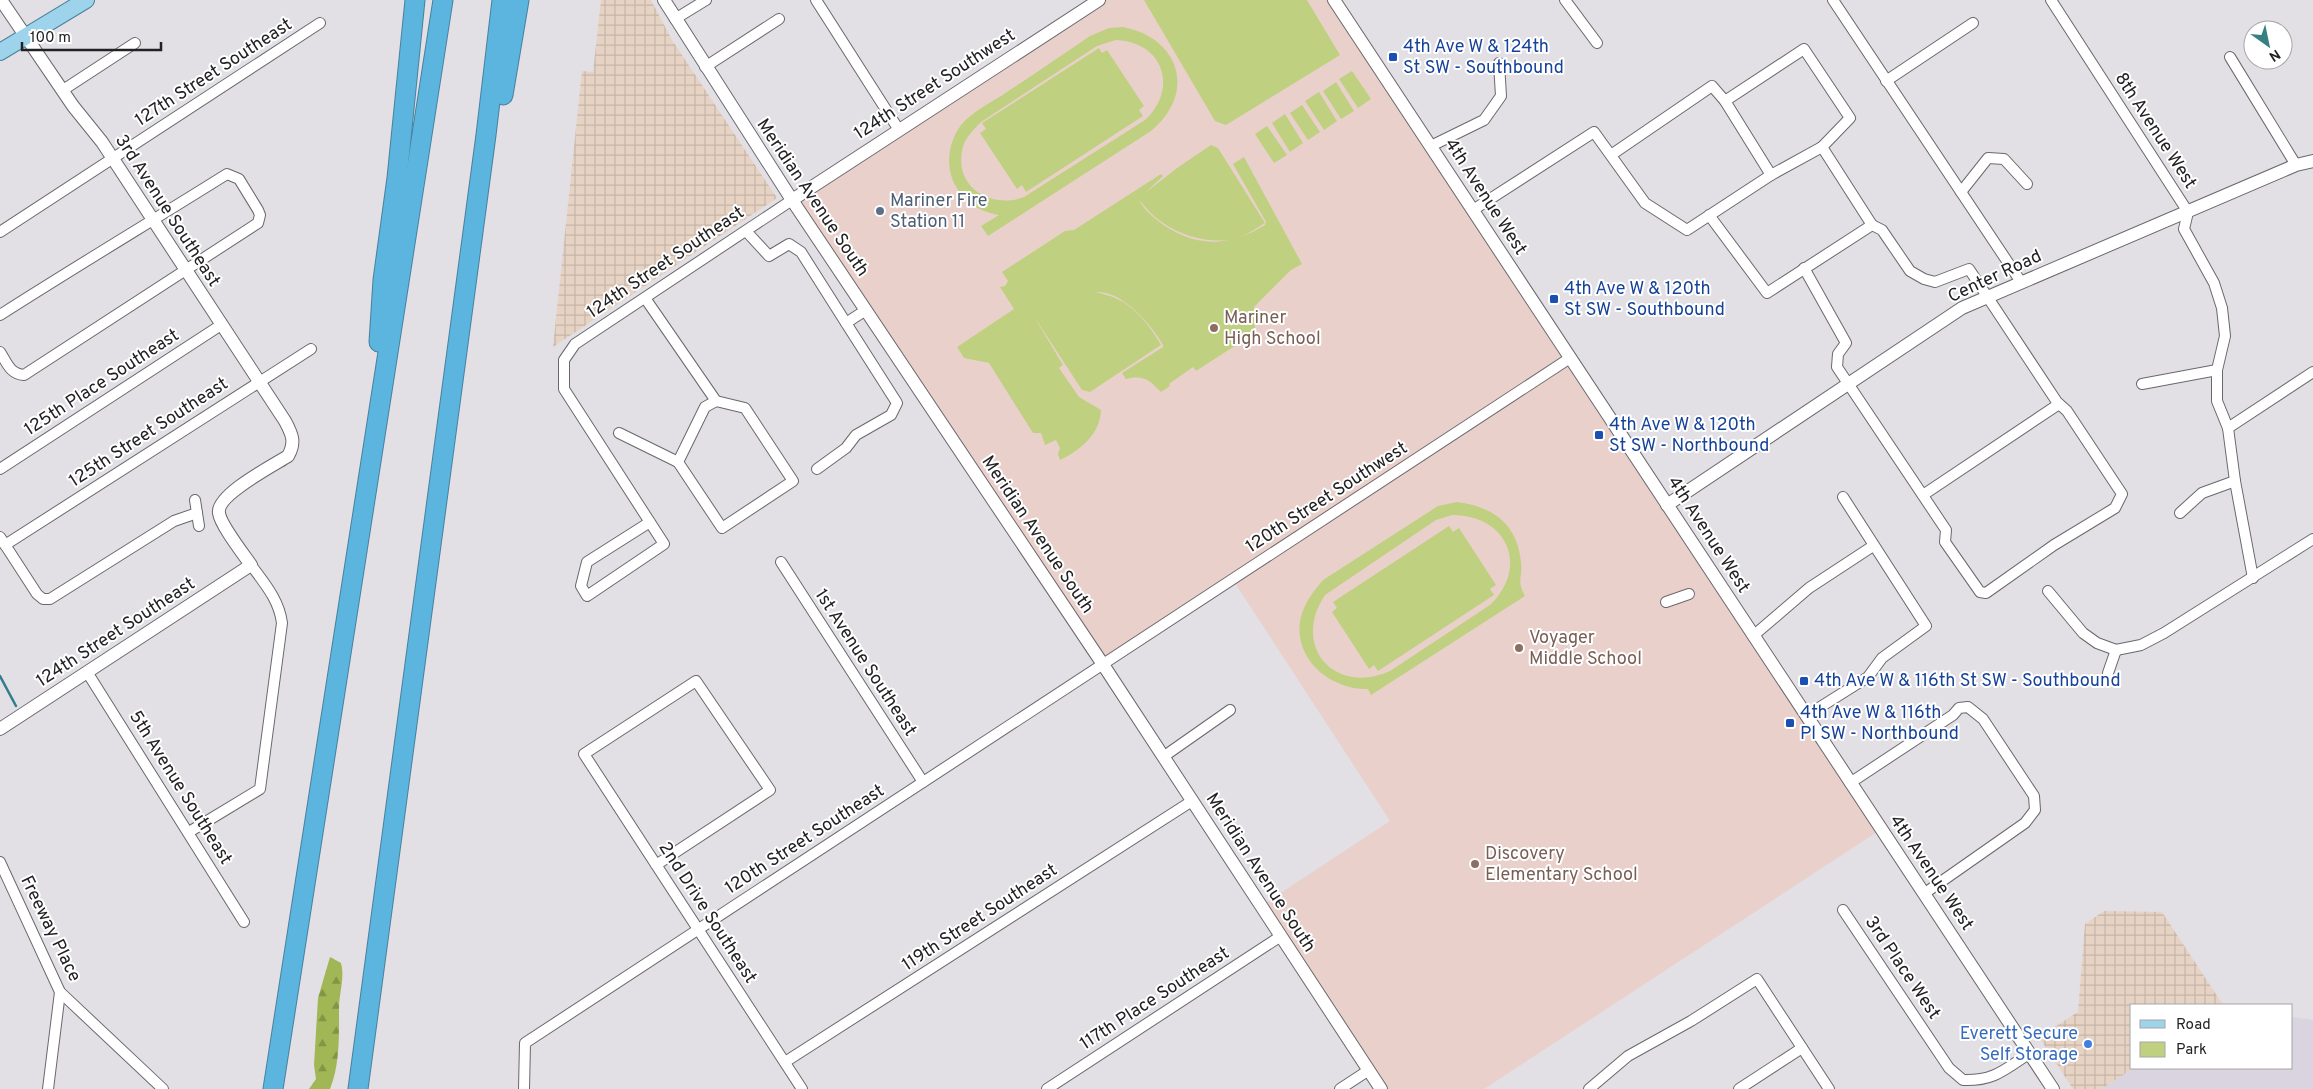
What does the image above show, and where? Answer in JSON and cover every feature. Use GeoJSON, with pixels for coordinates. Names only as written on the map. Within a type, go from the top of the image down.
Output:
{"type":"FeatureCollection","features":[{"type":"Feature","properties":{"kind":"highway"},"geometry":{"type":"LineString","coordinates":[[369,472],[383,280],[406,92],[415,0]]}},
{"type":"Feature","properties":{"kind":"highway"},"geometry":{"type":"LineString","coordinates":[[273,1089],[443,0]]}},
{"type":"Feature","properties":{"kind":"highway"},"geometry":{"type":"LineString","coordinates":[[358,1089],[486,135],[502,0]]}},
{"type":"Feature","properties":{"kind":"highway"},"geometry":{"type":"LineString","coordinates":[[486,135],[501,104],[519,0]]}},
{"type":"Feature","properties":{"kind":"main road"},"geometry":{"type":"LineString","coordinates":[[24,36],[41,21],[72,0]]}},
{"type":"Feature","properties":{"kind":"main road"},"geometry":{"type":"LineString","coordinates":[[0,52],[86,0]]}},
{"type":"Feature","properties":{"kind":"street","name":"3rd Avenue Southeast"},"geometry":{"type":"LineString","coordinates":[[0,0],[73,106],[113,158],[293,436],[294,446],[288,456],[228,495],[220,504],[219,512],[222,521],[251,566]]}},
{"type":"Feature","properties":{"kind":"street","name":"Meridian Avenue South"},"geometry":{"type":"LineString","coordinates":[[664,0],[705,67],[792,200],[1102,664],[1381,1089]]}},
{"type":"Feature","properties":{"kind":"street"},"geometry":{"type":"LineString","coordinates":[[675,19],[706,0]]}},
{"type":"Feature","properties":{"kind":"street"},"geometry":{"type":"LineString","coordinates":[[816,0],[899,130]]}},
{"type":"Feature","properties":{"kind":"street","name":"124th Street Southwest"},"geometry":{"type":"LineString","coordinates":[[792,200],[1099,0]]}},
{"type":"Feature","properties":{"kind":"street","name":"4th Avenue West"},"geometry":{"type":"LineString","coordinates":[[1334,0],[2053,1089]]}},
{"type":"Feature","properties":{"kind":"street"},"geometry":{"type":"LineString","coordinates":[[1565,0],[1597,43]]}},
{"type":"Feature","properties":{"kind":"street"},"geometry":{"type":"LineString","coordinates":[[1833,0],[2021,282]]}},
{"type":"Feature","properties":{"kind":"street","name":"8th Avenue West"},"geometry":{"type":"LineString","coordinates":[[2051,0],[2188,212],[2184,230],[2214,283],[2222,308],[2225,336],[2217,370],[2217,401],[2228,428],[2235,481],[2253,578]]}},
{"type":"Feature","properties":{"kind":"street"},"geometry":{"type":"LineString","coordinates":[[705,67],[779,19]]}},
{"type":"Feature","properties":{"kind":"street"},"geometry":{"type":"LineString","coordinates":[[1886,81],[1973,23]]}},
{"type":"Feature","properties":{"kind":"street","name":"127th Street Southeast"},"geometry":{"type":"LineString","coordinates":[[0,232],[320,24]]}},
{"type":"Feature","properties":{"kind":"street"},"geometry":{"type":"LineString","coordinates":[[63,90],[135,43]]}},
{"type":"Feature","properties":{"kind":"street"},"geometry":{"type":"LineString","coordinates":[[1473,210],[1594,132],[1645,203],[1687,230],[1771,175],[1822,147],[1850,118],[1804,49],[1725,101]]}},
{"type":"Feature","properties":{"kind":"street"},"geometry":{"type":"LineString","coordinates":[[2230,57],[2296,165]]}},
{"type":"Feature","properties":{"kind":"street"},"geometry":{"type":"LineString","coordinates":[[1431,146],[1484,120],[1501,96],[1499,63]]}},
{"type":"Feature","properties":{"kind":"street"},"geometry":{"type":"LineString","coordinates":[[1611,155],[1712,86],[1725,101],[1771,175]]}},
{"type":"Feature","properties":{"kind":"street"},"geometry":{"type":"LineString","coordinates":[[1804,268],[1846,343],[1838,354],[1837,367],[1946,530],[1946,542],[1980,592],[1986,592],[2115,508],[2122,494],[1969,269],[1935,282],[1924,279],[1910,271],[1882,230],[1872,225],[1822,147]]}},
{"type":"Feature","properties":{"kind":"street"},"geometry":{"type":"LineString","coordinates":[[1961,192],[1988,158],[2004,159],[2027,184]]}},
{"type":"Feature","properties":{"kind":"street","name":"Center Road"},"geometry":{"type":"LineString","coordinates":[[1667,505],[1962,308],[2296,165],[2313,162]]}},
{"type":"Feature","properties":{"kind":"street"},"geometry":{"type":"LineString","coordinates":[[0,315],[121,238],[227,174],[239,179],[260,215],[258,223],[24,374],[16,374],[11,370],[0,352]]}},
{"type":"Feature","properties":{"kind":"street","name":"124th Street Southeast"},"geometry":{"type":"LineString","coordinates":[[650,522],[564,389],[564,360],[575,344],[792,200]]}},
{"type":"Feature","properties":{"kind":"street"},"geometry":{"type":"LineString","coordinates":[[1709,215],[1767,293],[1872,225]]}},
{"type":"Feature","properties":{"kind":"street"},"geometry":{"type":"LineString","coordinates":[[746,231],[769,256],[789,244],[795,246],[801,252],[897,403],[891,415],[856,435],[846,448],[816,469]]}},
{"type":"Feature","properties":{"kind":"street"},"geometry":{"type":"LineString","coordinates":[[645,298],[716,402]]}},
{"type":"Feature","properties":{"kind":"street"},"geometry":{"type":"LineString","coordinates":[[846,324],[866,310]]}},
{"type":"Feature","properties":{"kind":"street","name":"125th Place Southeast"},"geometry":{"type":"LineString","coordinates":[[0,469],[221,325]]}},
{"type":"Feature","properties":{"kind":"street","name":"125th Street Southeast"},"geometry":{"type":"LineString","coordinates":[[3,541],[311,349]]}},
{"type":"Feature","properties":{"kind":"street","name":"120th Street Southwest"},"geometry":{"type":"LineString","coordinates":[[1102,664],[1570,358]]}},
{"type":"Feature","properties":{"kind":"street"},"geometry":{"type":"LineString","coordinates":[[2142,384],[2217,370]]}},
{"type":"Feature","properties":{"kind":"street"},"geometry":{"type":"LineString","coordinates":[[2228,428],[2313,372]]}},
{"type":"Feature","properties":{"kind":"street"},"geometry":{"type":"LineString","coordinates":[[618,434],[678,462],[722,528],[793,481],[745,408],[716,402],[705,407],[678,462]]}},
{"type":"Feature","properties":{"kind":"street"},"geometry":{"type":"LineString","coordinates":[[1923,495],[2059,404]]}},
{"type":"Feature","properties":{"kind":"street"},"geometry":{"type":"LineString","coordinates":[[2180,513],[2202,493],[2235,481]]}},
{"type":"Feature","properties":{"kind":"street"},"geometry":{"type":"LineString","coordinates":[[1806,716],[1868,676],[1882,658],[1926,626],[1842,497]]}},
{"type":"Feature","properties":{"kind":"street"},"geometry":{"type":"LineString","coordinates":[[195,500],[199,526]]}},
{"type":"Feature","properties":{"kind":"street"},"geometry":{"type":"LineString","coordinates":[[3,541],[37,594],[43,599],[50,599],[174,521],[197,513]]}},
{"type":"Feature","properties":{"kind":"street"},"geometry":{"type":"LineString","coordinates":[[650,522],[664,544],[587,596],[581,586],[587,562],[650,522]]}},
{"type":"Feature","properties":{"kind":"street"},"geometry":{"type":"LineString","coordinates":[[2048,591],[2083,633],[2097,643],[2116,650],[2142,645],[2253,578],[2313,539]]}},
{"type":"Feature","properties":{"kind":"street"},"geometry":{"type":"LineString","coordinates":[[1753,636],[1809,588],[1873,546]]}},
{"type":"Feature","properties":{"kind":"street","name":"1st Avenue Southeast"},"geometry":{"type":"LineString","coordinates":[[781,562],[923,782]]}},
{"type":"Feature","properties":{"kind":"street"},"geometry":{"type":"LineString","coordinates":[[189,832],[260,788],[282,623],[280,609],[274,596],[251,566]]}},
{"type":"Feature","properties":{"kind":"street","name":"124th Street Southeast"},"geometry":{"type":"LineString","coordinates":[[0,729],[251,566]]}},
{"type":"Feature","properties":{"kind":"street"},"geometry":{"type":"LineString","coordinates":[[1666,602],[1689,594]]}},
{"type":"Feature","properties":{"kind":"street"},"geometry":{"type":"LineString","coordinates":[[2108,673],[2116,650]]}},
{"type":"Feature","properties":{"kind":"street","name":"120th Street Southeast"},"geometry":{"type":"LineString","coordinates":[[524,1089],[525,1043],[1102,664]]}},
{"type":"Feature","properties":{"kind":"street","name":"5th Avenue Southeast"},"geometry":{"type":"LineString","coordinates":[[87,672],[244,922]]}},
{"type":"Feature","properties":{"kind":"street","name":"2nd Drive Southeast"},"geometry":{"type":"LineString","coordinates":[[656,865],[770,790],[696,681],[584,754],[656,865],[785,1062],[802,1089]]}},
{"type":"Feature","properties":{"kind":"street"},"geometry":{"type":"LineString","coordinates":[[1850,783],[1953,715],[1960,708],[1968,707],[1983,719],[2034,796],[2034,810],[2025,823],[1925,893]]}},
{"type":"Feature","properties":{"kind":"street"},"geometry":{"type":"LineString","coordinates":[[1163,757],[1230,710]]}},
{"type":"Feature","properties":{"kind":"street","name":"119th Street Southeast"},"geometry":{"type":"LineString","coordinates":[[785,1062],[1192,801]]}},
{"type":"Feature","properties":{"kind":"street","name":"Freeway Place"},"geometry":{"type":"LineString","coordinates":[[0,862],[60,992],[163,1089]]}},
{"type":"Feature","properties":{"kind":"street","name":"3rd Place West"},"geometry":{"type":"LineString","coordinates":[[1844,910],[1949,1068],[1963,1080],[1982,1081],[2030,1053]]}},
{"type":"Feature","properties":{"kind":"street","name":"117th Place Southeast"},"geometry":{"type":"LineString","coordinates":[[1047,1089],[1281,936]]}},
{"type":"Feature","properties":{"kind":"street"},"geometry":{"type":"LineString","coordinates":[[1589,1089],[1628,1056],[1691,1020],[1756,979],[1829,1089]]}},
{"type":"Feature","properties":{"kind":"street"},"geometry":{"type":"LineString","coordinates":[[48,1089],[60,992]]}},
{"type":"Feature","properties":{"kind":"street"},"geometry":{"type":"LineString","coordinates":[[1739,1089],[1802,1048]]}},
{"type":"Feature","properties":{"kind":"street"},"geometry":{"type":"LineString","coordinates":[[1340,1089],[1369,1070]]}},
{"type":"Feature","properties":{"kind":"shaded area"},"geometry":{"type":"Polygon","coordinates":[[[601,0],[651,0],[672,40],[777,198],[553,347],[582,71],[593,72],[601,0]]]}},
{"type":"Feature","properties":{"kind":"shaded area"},"geometry":{"type":"Polygon","coordinates":[[[1099,0],[1334,0],[1880,830],[1484,1089],[1381,1089],[1261,906],[1390,821],[1233,580],[1102,663],[792,200],[1099,0]]]}},
{"type":"Feature","properties":{"kind":"shaded area"},"geometry":{"type":"Polygon","coordinates":[[[2104,911],[2162,912],[2222,1004],[2130,1004],[2130,1069],[2132,1069],[2101,1089],[2073,1089],[2039,1037],[2078,1012],[2085,924],[2104,911]]]}},
{"type":"Feature","properties":{"kind":"shaded area"},"geometry":{"type":"Polygon","coordinates":[[[2293,1017],[2313,1020],[2313,1089],[2101,1089],[2132,1069],[2293,1069],[2293,1017]]]}},
{"type":"Feature","properties":{"kind":"green space"},"geometry":{"type":"Polygon","coordinates":[[[1144,0],[1307,0],[1340,55],[1226,125],[1215,121],[1144,0]]]}},
{"type":"Feature","properties":{"kind":"green space"},"geometry":{"type":"Polygon","coordinates":[[[1123,27],[1142,33],[1158,43],[1169,55],[1176,69],[1177,84],[1174,100],[1165,116],[1151,131],[988,236],[981,226],[999,215],[972,205],[958,190],[951,176],[950,153],[957,131],[965,120],[981,108],[1090,36],[1109,28],[1123,27]],[[1116,40],[1097,46],[981,122],[967,139],[962,151],[961,164],[964,176],[970,185],[979,193],[989,198],[1012,200],[1024,197],[1145,120],[1155,107],[1161,94],[1163,81],[1161,69],[1155,58],[1145,49],[1132,43],[1116,40]]]}},
{"type":"Feature","properties":{"kind":"green space"},"geometry":{"type":"Polygon","coordinates":[[[1099,48],[1102,53],[1107,50],[1144,106],[1139,110],[1143,116],[1026,192],[1022,185],[1017,189],[980,133],[986,129],[982,123],[1099,48]]]}},
{"type":"Feature","properties":{"kind":"green space"},"geometry":{"type":"Polygon","coordinates":[[[1352,71],[1371,99],[1358,108],[1339,79],[1352,71]]]}},
{"type":"Feature","properties":{"kind":"green space"},"geometry":{"type":"Polygon","coordinates":[[[1336,82],[1354,111],[1341,119],[1323,91],[1336,82]]]}},
{"type":"Feature","properties":{"kind":"green space"},"geometry":{"type":"Polygon","coordinates":[[[1319,92],[1337,121],[1324,130],[1305,101],[1319,92]]]}},
{"type":"Feature","properties":{"kind":"green space"},"geometry":{"type":"Polygon","coordinates":[[[1302,105],[1320,132],[1308,140],[1290,113],[1302,105]]]}},
{"type":"Feature","properties":{"kind":"green space"},"geometry":{"type":"Polygon","coordinates":[[[1285,114],[1303,143],[1290,152],[1272,123],[1285,114]]]}},
{"type":"Feature","properties":{"kind":"green space"},"geometry":{"type":"Polygon","coordinates":[[[1267,126],[1287,155],[1274,163],[1255,134],[1267,126]]]}},
{"type":"Feature","properties":{"kind":"green space"},"geometry":{"type":"Polygon","coordinates":[[[1211,145],[1218,148],[1265,223],[1243,236],[1265,225],[1266,222],[1233,164],[1244,157],[1302,264],[1291,270],[1254,307],[1255,327],[1247,338],[1196,371],[1193,367],[1161,392],[1145,379],[1126,379],[1122,373],[1163,347],[1152,328],[1126,303],[1106,293],[1096,292],[1113,297],[1129,306],[1147,324],[1161,345],[1090,392],[1082,390],[1033,315],[1063,365],[1059,368],[1079,397],[1101,410],[1100,419],[1093,434],[1082,446],[1060,460],[1058,454],[1060,448],[1056,440],[1045,445],[1041,433],[1033,433],[989,363],[964,358],[957,347],[1014,309],[1000,287],[1005,286],[1008,281],[1002,272],[1065,231],[1074,230],[1161,174],[1163,176],[1145,193],[1211,145]],[[1140,200],[1145,209],[1157,220],[1183,236],[1210,242],[1232,239],[1207,240],[1181,233],[1157,219],[1140,200]]]}},
{"type":"Feature","properties":{"kind":"green space"},"geometry":{"type":"Polygon","coordinates":[[[1457,502],[1470,504],[1492,513],[1509,528],[1515,537],[1519,549],[1521,562],[1520,582],[1525,596],[1371,695],[1368,689],[1353,688],[1326,676],[1315,667],[1301,643],[1299,628],[1302,613],[1311,595],[1323,580],[1438,506],[1457,502]],[[1452,515],[1436,520],[1325,595],[1316,614],[1313,632],[1316,648],[1324,661],[1336,671],[1351,677],[1370,677],[1390,671],[1490,605],[1502,590],[1509,574],[1510,559],[1507,545],[1499,533],[1487,524],[1471,517],[1452,515]]]}},
{"type":"Feature","properties":{"kind":"green space"},"geometry":{"type":"Polygon","coordinates":[[[1449,526],[1453,532],[1459,528],[1496,585],[1490,589],[1494,595],[1378,671],[1374,665],[1369,669],[1332,612],[1337,608],[1333,602],[1449,526]]]}},
{"type":"Feature","properties":{"kind":"green space"},"geometry":{"type":"Polygon","coordinates":[[[330,957],[341,963],[342,969],[336,1070],[330,1089],[309,1089],[316,1079],[314,1065],[318,998],[330,957]]]}},
{"type":"Feature","properties":{"kind":"waterway"},"geometry":{"type":"LineString","coordinates":[[0,676],[16,706]]}},
{"type":"Feature","properties":{"kind":"place","name":"4th Ave W & 124th St SW - Southbound"},"geometry":{"type":"Point","coordinates":[1393,57]}},
{"type":"Feature","properties":{"kind":"place","name":"Mariner Fire Station 11"},"geometry":{"type":"Point","coordinates":[880,211]}},
{"type":"Feature","properties":{"kind":"place","name":"4th Ave W & 120th St SW - Southbound"},"geometry":{"type":"Point","coordinates":[1554,299]}},
{"type":"Feature","properties":{"kind":"place","name":"Mariner High School"},"geometry":{"type":"Point","coordinates":[1214,328]}},
{"type":"Feature","properties":{"kind":"place","name":"4th Ave W & 120th St SW - Northbound"},"geometry":{"type":"Point","coordinates":[1599,435]}},
{"type":"Feature","properties":{"kind":"place","name":"Voyager Middle School"},"geometry":{"type":"Point","coordinates":[1519,648]}},
{"type":"Feature","properties":{"kind":"place","name":"4th Ave W & 116th St SW - Southbound"},"geometry":{"type":"Point","coordinates":[1804,681]}},
{"type":"Feature","properties":{"kind":"place","name":"4th Ave W & 116th Pl SW - Northbound"},"geometry":{"type":"Point","coordinates":[1790,723]}},
{"type":"Feature","properties":{"kind":"place","name":"Discovery Elementary School"},"geometry":{"type":"Point","coordinates":[1475,864]}},
{"type":"Feature","properties":{"kind":"place","name":"Everett Secure Self Storage"},"geometry":{"type":"Point","coordinates":[2088,1044]}}]}
